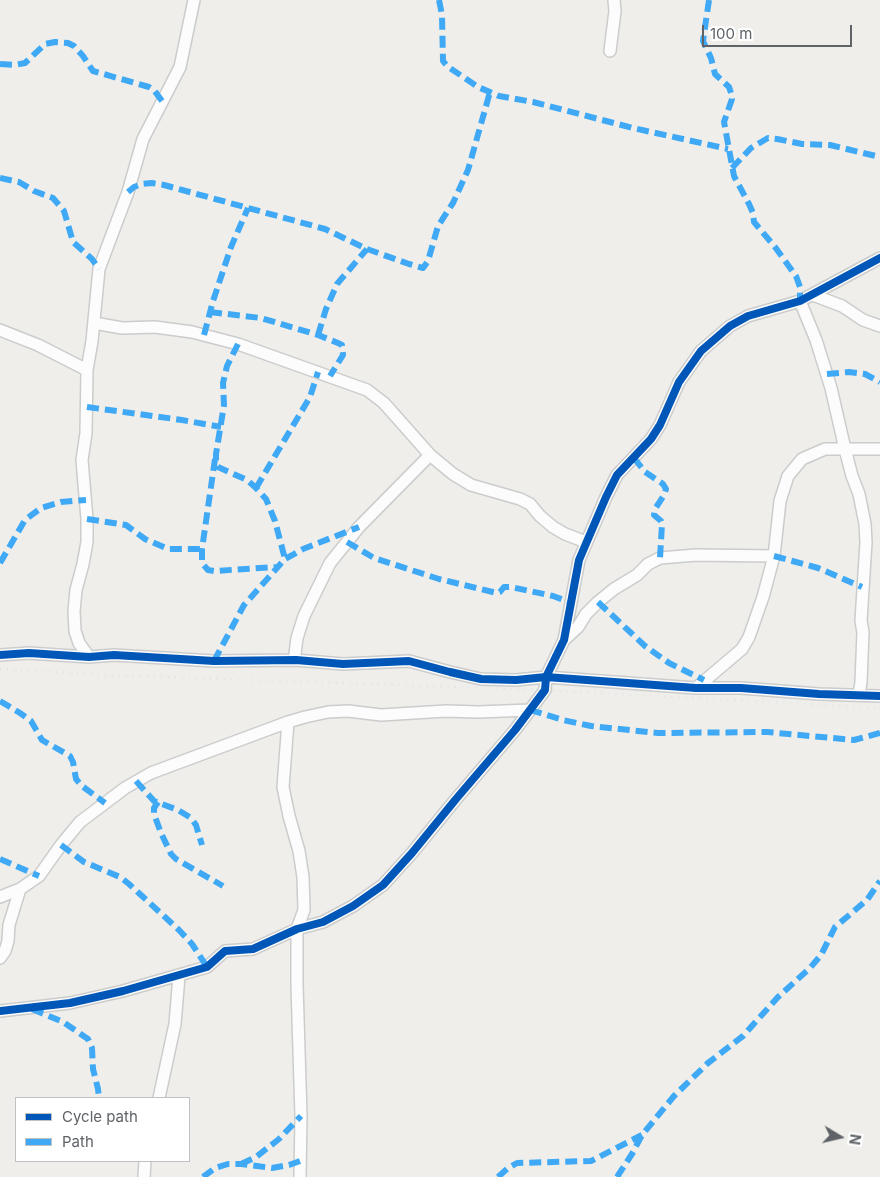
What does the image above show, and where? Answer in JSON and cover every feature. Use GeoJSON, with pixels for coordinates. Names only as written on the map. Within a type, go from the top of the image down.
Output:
{"type":"FeatureCollection","features":[{"type":"Feature","properties":{"kind":"street"},"geometry":{"type":"LineString","coordinates":[[89,658],[76,637],[74,611],[76,590],[84,564],[86,542],[87,519],[82,460],[86,433],[87,370],[99,269],[128,192],[142,140],[180,67],[194,0]]}},
{"type":"Feature","properties":{"kind":"street"},"geometry":{"type":"LineString","coordinates":[[610,51],[615,11],[614,0]]}},
{"type":"Feature","properties":{"kind":"street"},"geometry":{"type":"LineString","coordinates":[[0,1011],[70,1003],[124,991],[207,967],[225,952],[254,949],[298,929],[323,922],[353,906],[383,885],[498,750],[544,690],[546,677],[564,640],[574,584],[586,542],[606,497],[618,476],[651,439],[660,425],[679,382],[701,351],[730,326],[748,316],[800,301],[880,258]]}},
{"type":"Feature","properties":{"kind":"street"},"geometry":{"type":"LineString","coordinates":[[813,295],[842,306],[864,320],[880,326]]}},
{"type":"Feature","properties":{"kind":"street"},"geometry":{"type":"LineString","coordinates":[[800,301],[816,340],[831,388],[865,524],[866,542],[861,621],[863,632],[859,694]]}},
{"type":"Feature","properties":{"kind":"street"},"geometry":{"type":"LineString","coordinates":[[94,323],[122,328],[155,327],[192,332],[238,344],[366,390],[384,403],[430,455],[471,485],[520,499],[530,504],[553,527],[586,542]]}},
{"type":"Feature","properties":{"kind":"street"},"geometry":{"type":"LineString","coordinates":[[0,330],[38,345],[87,370]]}},
{"type":"Feature","properties":{"kind":"street"},"geometry":{"type":"LineString","coordinates":[[696,688],[742,649],[749,637],[763,597],[774,556],[780,500],[788,476],[802,459],[826,449],[880,449]]}},
{"type":"Feature","properties":{"kind":"street"},"geometry":{"type":"LineString","coordinates":[[296,660],[297,638],[304,616],[330,562],[359,527],[430,455]]}},
{"type":"Feature","properties":{"kind":"street"},"geometry":{"type":"LineString","coordinates":[[564,640],[578,627],[586,614],[598,602],[614,589],[637,575],[648,564],[660,558],[696,555],[774,556]]}},
{"type":"Feature","properties":{"kind":"street"},"geometry":{"type":"LineString","coordinates":[[0,656],[29,653],[89,658],[114,655],[214,661],[296,660],[343,664],[409,661],[481,678],[516,680],[546,677],[696,688],[741,688],[819,694],[880,696]]}},
{"type":"Feature","properties":{"kind":"street"},"geometry":{"type":"LineString","coordinates":[[0,896],[20,889],[39,876],[60,845],[80,822],[125,788],[151,772],[305,716],[348,711],[381,715],[446,710],[478,712],[530,710]]}},
{"type":"Feature","properties":{"kind":"street"},"geometry":{"type":"LineString","coordinates":[[288,722],[283,787],[299,850],[303,877],[304,910],[298,929],[300,1177]]}},
{"type":"Feature","properties":{"kind":"street"},"geometry":{"type":"LineString","coordinates":[[0,958],[5,951],[8,941],[9,925],[20,889]]}},
{"type":"Feature","properties":{"kind":"street"},"geometry":{"type":"LineString","coordinates":[[159,1097],[175,1024],[179,976]]}},
{"type":"Feature","properties":{"kind":"street"},"geometry":{"type":"LineString","coordinates":[[144,1177],[145,1162]]}},
{"type":"Feature","properties":{"kind":"railway"},"geometry":{"type":"LineString","coordinates":[[0,669],[107,675],[545,690],[880,708]]}},
{"type":"Feature","properties":{"kind":"marked path"},"geometry":{"type":"LineString","coordinates":[[439,0],[442,15],[443,61],[447,66],[478,87],[499,96],[533,102],[633,128],[728,149]]}},
{"type":"Feature","properties":{"kind":"marked path"},"geometry":{"type":"LineString","coordinates":[[709,0],[703,41],[711,58],[715,74],[729,87],[731,93],[732,99],[724,122],[734,176],[753,213],[754,222],[796,276],[800,287],[800,301]]}},
{"type":"Feature","properties":{"kind":"marked path"},"geometry":{"type":"LineString","coordinates":[[0,64],[15,65],[25,63],[45,44],[55,42],[68,43],[74,46],[83,56],[93,71],[149,87],[154,90],[162,101]]}},
{"type":"Feature","properties":{"kind":"marked path"},"geometry":{"type":"LineString","coordinates":[[128,192],[142,184],[164,185],[325,229],[367,249],[423,268],[428,261],[438,226],[453,203],[468,170],[490,92]]}},
{"type":"Feature","properties":{"kind":"marked path"},"geometry":{"type":"LineString","coordinates":[[732,168],[751,148],[768,138],[802,144],[830,145],[880,157]]}},
{"type":"Feature","properties":{"kind":"marked path"},"geometry":{"type":"LineString","coordinates":[[0,178],[19,182],[34,191],[53,198],[64,211],[73,242],[92,259],[99,269]]}},
{"type":"Feature","properties":{"kind":"marked path"},"geometry":{"type":"LineString","coordinates":[[204,335],[231,247],[248,208]]}},
{"type":"Feature","properties":{"kind":"marked path"},"geometry":{"type":"LineString","coordinates":[[318,335],[326,309],[337,284],[367,249]]}},
{"type":"Feature","properties":{"kind":"marked path"},"geometry":{"type":"LineString","coordinates":[[210,312],[261,318],[318,335],[342,345],[343,355],[330,376]]}},
{"type":"Feature","properties":{"kind":"marked path"},"geometry":{"type":"LineString","coordinates":[[238,344],[227,366],[223,383],[224,405],[216,462],[218,467],[247,480],[266,499],[275,521],[285,559]]}},
{"type":"Feature","properties":{"kind":"marked path"},"geometry":{"type":"LineString","coordinates":[[256,488],[310,397],[318,372]]}},
{"type":"Feature","properties":{"kind":"marked path"},"geometry":{"type":"LineString","coordinates":[[827,374],[849,372],[865,374],[880,382]]}},
{"type":"Feature","properties":{"kind":"marked path"},"geometry":{"type":"LineString","coordinates":[[87,407],[221,427]]}},
{"type":"Feature","properties":{"kind":"marked path"},"geometry":{"type":"LineString","coordinates":[[634,458],[645,472],[663,484],[666,489],[655,509],[654,515],[662,524],[660,558]]}},
{"type":"Feature","properties":{"kind":"marked path"},"geometry":{"type":"LineString","coordinates":[[215,459],[202,549],[202,563],[208,570],[214,571],[277,567]]}},
{"type":"Feature","properties":{"kind":"marked path"},"geometry":{"type":"LineString","coordinates":[[0,563],[25,520],[41,508],[61,502],[86,500]]}},
{"type":"Feature","properties":{"kind":"marked path"},"geometry":{"type":"LineString","coordinates":[[87,519],[126,525],[145,539],[168,549],[202,549]]}},
{"type":"Feature","properties":{"kind":"marked path"},"geometry":{"type":"LineString","coordinates":[[214,661],[244,605],[285,559],[303,549],[359,527]]}},
{"type":"Feature","properties":{"kind":"marked path"},"geometry":{"type":"LineString","coordinates":[[347,542],[374,558],[439,579],[497,593],[504,587],[511,587],[553,596],[572,603]]}},
{"type":"Feature","properties":{"kind":"marked path"},"geometry":{"type":"LineString","coordinates":[[774,556],[818,568],[862,587]]}},
{"type":"Feature","properties":{"kind":"marked path"},"geometry":{"type":"LineString","coordinates":[[598,602],[645,646],[669,663],[704,680]]}},
{"type":"Feature","properties":{"kind":"marked path"},"geometry":{"type":"LineString","coordinates":[[0,701],[31,721],[42,740],[70,756],[76,779],[82,786],[105,803]]}},
{"type":"Feature","properties":{"kind":"marked path"},"geometry":{"type":"LineString","coordinates":[[530,710],[591,726],[658,733],[767,732],[854,740],[880,733]]}},
{"type":"Feature","properties":{"kind":"marked path"},"geometry":{"type":"LineString","coordinates":[[136,781],[154,801],[178,810],[191,818],[196,825],[202,845]]}},
{"type":"Feature","properties":{"kind":"marked path"},"geometry":{"type":"LineString","coordinates":[[158,802],[154,808],[154,814],[171,854],[176,859],[223,886]]}},
{"type":"Feature","properties":{"kind":"marked path"},"geometry":{"type":"LineString","coordinates":[[61,845],[84,862],[120,877],[129,884],[179,930],[192,944],[207,967]]}},
{"type":"Feature","properties":{"kind":"marked path"},"geometry":{"type":"LineString","coordinates":[[0,859],[39,876]]}},
{"type":"Feature","properties":{"kind":"marked path"},"geometry":{"type":"LineString","coordinates":[[617,1177],[642,1135],[674,1096],[708,1063],[743,1036],[778,997],[810,968],[821,955],[835,927],[867,900],[880,881]]}},
{"type":"Feature","properties":{"kind":"marked path"},"geometry":{"type":"LineString","coordinates":[[32,1009],[63,1022],[88,1039],[92,1048],[93,1069],[99,1097]]}},
{"type":"Feature","properties":{"kind":"marked path"},"geometry":{"type":"LineString","coordinates":[[241,1164],[256,1157],[279,1139],[301,1116]]}},
{"type":"Feature","properties":{"kind":"marked path"},"geometry":{"type":"LineString","coordinates":[[498,1177],[517,1163],[591,1161],[642,1135]]}},
{"type":"Feature","properties":{"kind":"marked path"},"geometry":{"type":"LineString","coordinates":[[203,1177],[215,1168],[228,1164],[272,1168],[300,1161]]}},
{"type":"Feature","properties":{"kind":"cycle path"},"geometry":{"type":"LineString","coordinates":[[0,1011],[70,1003],[123,991],[207,967],[225,951],[253,949],[297,929],[323,922],[353,906],[383,885],[515,730],[545,690],[546,677],[564,640],[579,560],[606,497],[617,475],[651,439],[660,425],[679,382],[701,351],[730,326],[748,316],[800,301],[880,258]]}},
{"type":"Feature","properties":{"kind":"cycle path"},"geometry":{"type":"LineString","coordinates":[[0,655],[29,653],[89,657],[114,655],[214,661],[296,660],[343,664],[409,661],[481,679],[516,680],[546,677],[696,688],[741,688],[819,694],[880,696]]}}]}
